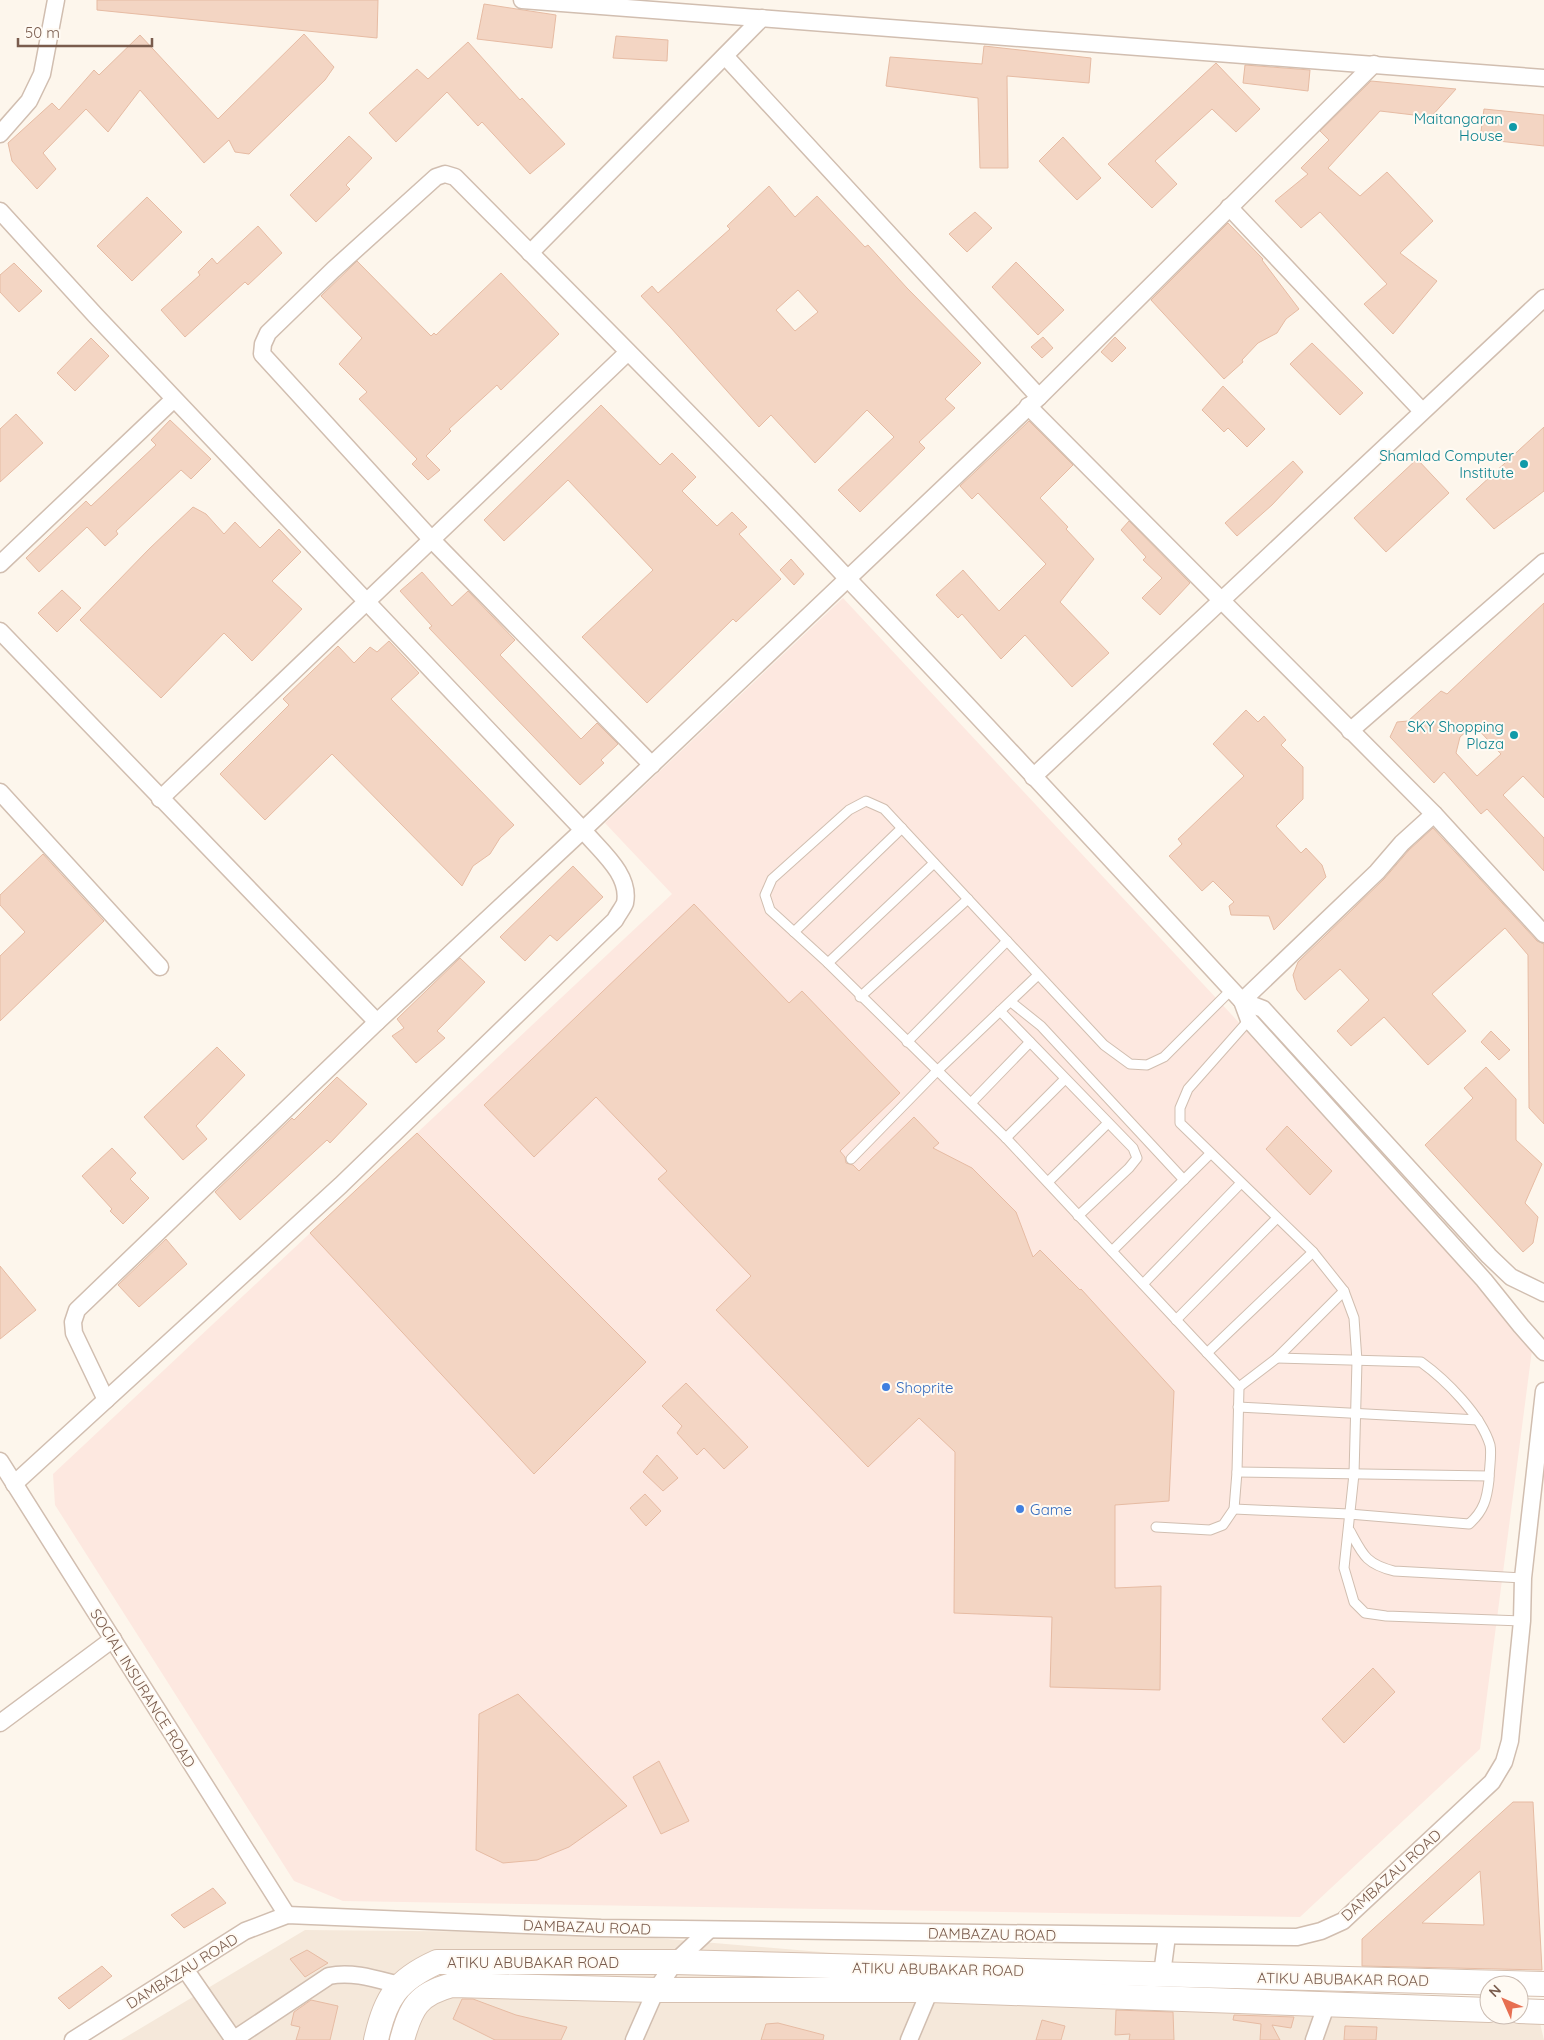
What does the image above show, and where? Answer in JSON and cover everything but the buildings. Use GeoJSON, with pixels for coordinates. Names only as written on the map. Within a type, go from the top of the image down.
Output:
{"type":"FeatureCollection","features":[{"type":"Feature","properties":{"kind":"street"},"geometry":{"type":"LineString","coordinates":[[0,134],[29,100],[42,74],[56,0]]}},
{"type":"Feature","properties":{"kind":"street"},"geometry":{"type":"LineString","coordinates":[[522,0],[1544,78]]}},
{"type":"Feature","properties":{"kind":"street"},"geometry":{"type":"LineString","coordinates":[[530,253],[762,18]]}},
{"type":"Feature","properties":{"kind":"street"},"geometry":{"type":"LineString","coordinates":[[725,56],[1034,402],[1222,601],[1434,814],[1544,934]]}},
{"type":"Feature","properties":{"kind":"street"},"geometry":{"type":"LineString","coordinates":[[106,1400],[74,1333],[73,1322],[77,1310],[376,1022],[652,765],[1034,402],[1374,64]]}},
{"type":"Feature","properties":{"kind":"street"},"geometry":{"type":"LineString","coordinates":[[652,765],[431,538],[262,354],[263,344],[268,333],[333,270],[436,177],[445,174],[455,177],[847,578],[1236,995],[1249,1020],[1484,1280],[1544,1352]]}},
{"type":"Feature","properties":{"kind":"street"},"geometry":{"type":"LineString","coordinates":[[1229,207],[1422,411]]}},
{"type":"Feature","properties":{"kind":"street"},"geometry":{"type":"LineString","coordinates":[[0,211],[174,399],[583,830],[621,875],[626,889],[625,904],[615,920],[341,1185],[14,1484]]}},
{"type":"Feature","properties":{"kind":"street"},"geometry":{"type":"LineString","coordinates":[[1033,776],[1544,298]]}},
{"type":"Feature","properties":{"kind":"street"},"geometry":{"type":"LineString","coordinates":[[160,799],[367,602],[431,538],[628,352]]}},
{"type":"Feature","properties":{"kind":"street"},"geometry":{"type":"LineString","coordinates":[[0,564],[174,399]]}},
{"type":"Feature","properties":{"kind":"street"},"geometry":{"type":"LineString","coordinates":[[1350,731],[1544,562]]}},
{"type":"Feature","properties":{"kind":"street"},"geometry":{"type":"LineString","coordinates":[[0,631],[376,1022]]}},
{"type":"Feature","properties":{"kind":"street"},"geometry":{"type":"LineString","coordinates":[[0,792],[160,967]]}},
{"type":"Feature","properties":{"kind":"street"},"geometry":{"type":"LineString","coordinates":[[1236,995],[1377,872],[1402,843],[1434,814]]}},
{"type":"Feature","properties":{"kind":"street"},"geometry":{"type":"LineString","coordinates":[[1236,995],[1263,1009],[1494,1261],[1511,1277],[1544,1293]]}},
{"type":"Feature","properties":{"kind":"street","name":"DAMBAZAU ROAD"},"geometry":{"type":"LineString","coordinates":[[73,2040],[245,1931],[287,1915],[601,1928],[709,1930],[1297,1937],[1321,1931],[1343,1921],[1492,1782],[1504,1762],[1510,1742],[1522,1621],[1523,1578],[1544,1391]]}},
{"type":"Feature","properties":{"kind":"street","name":"SOCIAL INSURANCE ROAD"},"geometry":{"type":"LineString","coordinates":[[0,1461],[287,1915]]}},
{"type":"Feature","properties":{"kind":"street"},"geometry":{"type":"LineString","coordinates":[[0,1723],[112,1639]]}},
{"type":"Feature","properties":{"kind":"street"},"geometry":{"type":"LineString","coordinates":[[634,2040],[656,1990],[675,1962],[709,1930]]}},
{"type":"Feature","properties":{"kind":"street"},"geometry":{"type":"LineString","coordinates":[[1162,1974],[1167,1936]]}},
{"type":"Feature","properties":{"kind":"street","name":"ATIKU ABUBAKAR ROAD"},"geometry":{"type":"LineString","coordinates":[[376,2040],[386,2007],[399,1985],[416,1972],[437,1962],[675,1962],[1544,1984]]}},
{"type":"Feature","properties":{"kind":"street"},"geometry":{"type":"LineString","coordinates":[[185,1969],[234,2040],[329,1976],[341,1973],[366,1976],[399,1985]]}},
{"type":"Feature","properties":{"kind":"street"},"geometry":{"type":"LineString","coordinates":[[403,2040],[409,2016],[421,1999],[434,1990],[452,1985],[656,1990],[930,1990],[1326,2006],[1479,2010]]}},
{"type":"Feature","properties":{"kind":"street"},"geometry":{"type":"LineString","coordinates":[[910,2040],[930,1990]]}},
{"type":"Feature","properties":{"kind":"street"},"geometry":{"type":"LineString","coordinates":[[1314,2040],[1326,2006]]}},
{"type":"Feature","properties":{"kind":"street"},"geometry":{"type":"LineString","coordinates":[[1529,2011],[1544,2012]]}},
{"type":"Feature","properties":{"kind":"lane"},"geometry":{"type":"LineString","coordinates":[[1156,1528],[1210,1530],[1223,1525],[1234,1510],[1239,1387],[1006,1138],[770,910],[765,895],[772,879],[849,810],[866,801],[884,809],[1104,1045],[1130,1064],[1147,1065],[1164,1057],[1236,995]]}},
{"type":"Feature","properties":{"kind":"lane"},"geometry":{"type":"LineString","coordinates":[[794,932],[902,828]]}},
{"type":"Feature","properties":{"kind":"lane"},"geometry":{"type":"LineString","coordinates":[[828,964],[934,862]]}},
{"type":"Feature","properties":{"kind":"lane"},"geometry":{"type":"LineString","coordinates":[[860,997],[968,899]]}},
{"type":"Feature","properties":{"kind":"lane"},"geometry":{"type":"LineString","coordinates":[[907,1042],[1007,941]]}},
{"type":"Feature","properties":{"kind":"lane"},"geometry":{"type":"LineString","coordinates":[[851,1159],[1038,974]]}},
{"type":"Feature","properties":{"kind":"lane"},"geometry":{"type":"LineString","coordinates":[[1011,1002],[1041,1026],[1184,1180]]}},
{"type":"Feature","properties":{"kind":"lane"},"geometry":{"type":"LineString","coordinates":[[1000,1011],[1133,1148],[1137,1158],[1129,1168],[1078,1216]]}},
{"type":"Feature","properties":{"kind":"lane"},"geometry":{"type":"LineString","coordinates":[[1249,1020],[1188,1089],[1180,1108],[1180,1124],[1313,1252],[1344,1291],[1354,1318],[1357,1361],[1357,1414],[1354,1474],[1344,1568],[1354,1602],[1365,1613],[1386,1616],[1522,1621]]}},
{"type":"Feature","properties":{"kind":"lane"},"geometry":{"type":"LineString","coordinates":[[971,1104],[1030,1042]]}},
{"type":"Feature","properties":{"kind":"lane"},"geometry":{"type":"LineString","coordinates":[[1006,1138],[1065,1079]]}},
{"type":"Feature","properties":{"kind":"lane"},"geometry":{"type":"LineString","coordinates":[[1048,1182],[1108,1123]]}},
{"type":"Feature","properties":{"kind":"lane"},"geometry":{"type":"LineString","coordinates":[[1112,1251],[1210,1154]]}},
{"type":"Feature","properties":{"kind":"lane"},"geometry":{"type":"LineString","coordinates":[[1143,1284],[1241,1183]]}},
{"type":"Feature","properties":{"kind":"lane"},"geometry":{"type":"LineString","coordinates":[[1176,1320],[1277,1218]]}},
{"type":"Feature","properties":{"kind":"lane"},"geometry":{"type":"LineString","coordinates":[[1207,1353],[1313,1252]]}},
{"type":"Feature","properties":{"kind":"lane"},"geometry":{"type":"LineString","coordinates":[[1239,1387],[1276,1358],[1344,1291]]}},
{"type":"Feature","properties":{"kind":"lane"},"geometry":{"type":"LineString","coordinates":[[1234,1510],[1349,1514],[1469,1524],[1482,1510],[1487,1500],[1490,1446],[1478,1420],[1435,1373],[1421,1362],[1276,1358]]}},
{"type":"Feature","properties":{"kind":"lane"},"geometry":{"type":"LineString","coordinates":[[1238,1407],[1478,1420]]}},
{"type":"Feature","properties":{"kind":"lane"},"geometry":{"type":"LineString","coordinates":[[1237,1472],[1489,1476]]}},
{"type":"Feature","properties":{"kind":"lane"},"geometry":{"type":"LineString","coordinates":[[1349,1531],[1363,1556],[1378,1567],[1394,1571],[1523,1578]]}},
{"type":"Feature","properties":{"kind":"shaded area"},"geometry":{"type":"Polygon","coordinates":[[[843,598],[1508,1311],[1532,1350],[1480,1749],[1300,1917],[343,1901],[294,1881],[55,1505],[53,1474],[672,894],[605,823],[843,598]]]}},
{"type":"Feature","properties":{"kind":"shaded area"},"geometry":{"type":"Polygon","coordinates":[[[305,1930],[597,1933],[1139,1979],[1479,2011],[1479,2025],[1529,2025],[1529,2019],[1540,2023],[1544,2040],[121,2040],[305,1930]]]}},
{"type":"Feature","properties":{"kind":"place","name":"Maitangaran House"},"geometry":{"type":"Point","coordinates":[1513,127]}},
{"type":"Feature","properties":{"kind":"place","name":"Shamlad Computer Institute"},"geometry":{"type":"Point","coordinates":[1524,464]}},
{"type":"Feature","properties":{"kind":"place","name":"SKY Shopping Plaza"},"geometry":{"type":"Point","coordinates":[1514,735]}},
{"type":"Feature","properties":{"kind":"place","name":"Shoprite"},"geometry":{"type":"Point","coordinates":[886,1387]}},
{"type":"Feature","properties":{"kind":"place","name":"Game"},"geometry":{"type":"Point","coordinates":[1020,1509]}}]}
